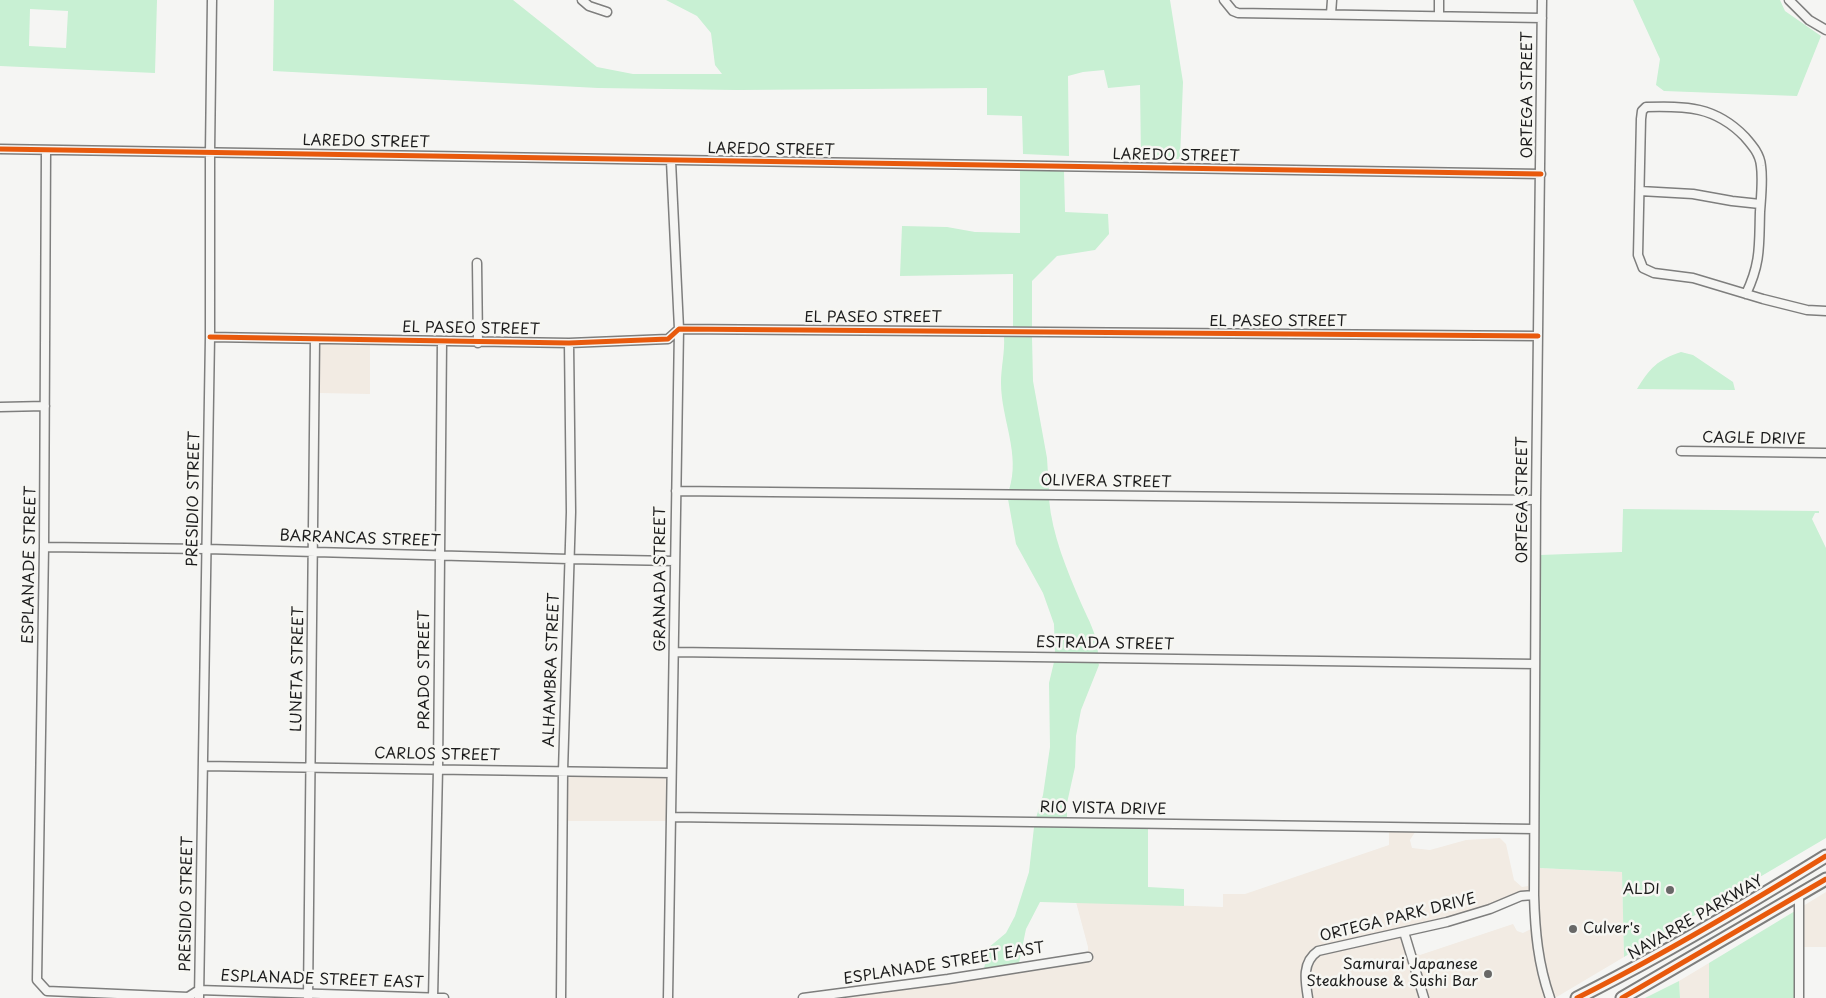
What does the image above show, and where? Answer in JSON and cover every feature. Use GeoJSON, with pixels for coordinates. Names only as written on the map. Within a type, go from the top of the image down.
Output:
{"type":"FeatureCollection","features":[{"type":"Feature","properties":{"kind":"highway","name":"NAVARRE PARKWAY"},"geometry":{"type":"LineString","coordinates":[[1577,998],[1619,977],[1744,906],[1826,856]]}},
{"type":"Feature","properties":{"kind":"highway"},"geometry":{"type":"LineString","coordinates":[[1622,998],[1826,879]]}},
{"type":"Feature","properties":{"kind":"street","name":"PRESIDIO STREET"},"geometry":{"type":"LineString","coordinates":[[199,994],[210,337],[212,0]]}},
{"type":"Feature","properties":{"kind":"street"},"geometry":{"type":"LineString","coordinates":[[582,0],[589,6],[607,12]]}},
{"type":"Feature","properties":{"kind":"street"},"geometry":{"type":"LineString","coordinates":[[1224,0],[1233,11],[1238,13],[1542,18]]}},
{"type":"Feature","properties":{"kind":"street"},"geometry":{"type":"LineString","coordinates":[[1331,14],[1332,0]]}},
{"type":"Feature","properties":{"kind":"street"},"geometry":{"type":"LineString","coordinates":[[1439,0],[1439,15]]}},
{"type":"Feature","properties":{"kind":"street","name":"ORTEGA STREET"},"geometry":{"type":"LineString","coordinates":[[1542,0],[1536,500],[1534,895],[1538,956],[1550,998]]}},
{"type":"Feature","properties":{"kind":"street"},"geometry":{"type":"LineString","coordinates":[[1789,0],[1809,20],[1826,30]]}},
{"type":"Feature","properties":{"kind":"street"},"geometry":{"type":"LineString","coordinates":[[1746,294],[1758,262],[1762,166],[1754,146],[1721,116],[1701,109],[1646,107],[1642,111],[1638,256],[1643,268],[1654,273],[1693,278],[1746,294],[1807,310],[1826,311]]}},
{"type":"Feature","properties":{"kind":"street","name":"LAREDO STREET"},"geometry":{"type":"LineString","coordinates":[[0,149],[1541,174]]}},
{"type":"Feature","properties":{"kind":"street","name":"ESPLANADE STREET"},"geometry":{"type":"LineString","coordinates":[[46,150],[44,547],[37,980],[47,991],[81,994],[188,998],[199,994]]}},
{"type":"Feature","properties":{"kind":"street","name":"GRANADA STREET"},"geometry":{"type":"LineString","coordinates":[[668,998],[679,329],[672,161]]}},
{"type":"Feature","properties":{"kind":"street"},"geometry":{"type":"LineString","coordinates":[[1640,190],[1693,194],[1760,204]]}},
{"type":"Feature","properties":{"kind":"street"},"geometry":{"type":"LineString","coordinates":[[478,262],[478,343]]}},
{"type":"Feature","properties":{"kind":"street","name":"EL PASEO STREET"},"geometry":{"type":"LineString","coordinates":[[210,337],[478,343],[569,343],[668,339],[679,329],[1538,336]]}},
{"type":"Feature","properties":{"kind":"street","name":"LUNETA STREET"},"geometry":{"type":"LineString","coordinates":[[308,996],[315,340]]}},
{"type":"Feature","properties":{"kind":"street","name":"PRADO STREET"},"geometry":{"type":"LineString","coordinates":[[434,998],[442,342]]}},
{"type":"Feature","properties":{"kind":"street","name":"ALHAMBRA STREET"},"geometry":{"type":"LineString","coordinates":[[561,998],[563,771],[571,512],[569,343]]}},
{"type":"Feature","properties":{"kind":"street"},"geometry":{"type":"LineString","coordinates":[[0,407],[45,406]]}},
{"type":"Feature","properties":{"kind":"street","name":"CAGLE DRIVE"},"geometry":{"type":"LineString","coordinates":[[1681,451],[1826,453]]}},
{"type":"Feature","properties":{"kind":"street","name":"OLIVERA STREET"},"geometry":{"type":"LineString","coordinates":[[676,491],[1536,500]]}},
{"type":"Feature","properties":{"kind":"street","name":"BARRANCAS STREET"},"geometry":{"type":"LineString","coordinates":[[44,547],[314,551],[569,560],[675,560]]}},
{"type":"Feature","properties":{"kind":"street","name":"ESTRADA STREET"},"geometry":{"type":"LineString","coordinates":[[675,652],[1535,664]]}},
{"type":"Feature","properties":{"kind":"street","name":"CARLOS STREET"},"geometry":{"type":"LineString","coordinates":[[203,766],[671,773]]}},
{"type":"Feature","properties":{"kind":"street","name":"RIO VISTA DRIVE"},"geometry":{"type":"LineString","coordinates":[[672,817],[1534,829]]}},
{"type":"Feature","properties":{"kind":"street","name":"ORTEGA PARK DRIVE"},"geometry":{"type":"LineString","coordinates":[[1308,998],[1305,971],[1312,955],[1318,951],[1404,932],[1490,909],[1521,896],[1534,895]]}},
{"type":"Feature","properties":{"kind":"street"},"geometry":{"type":"LineString","coordinates":[[1799,895],[1799,998]]}},
{"type":"Feature","properties":{"kind":"street"},"geometry":{"type":"LineString","coordinates":[[1404,932],[1424,998]]}},
{"type":"Feature","properties":{"kind":"street","name":"ESPLANADE STREET EAST"},"geometry":{"type":"LineString","coordinates":[[803,998],[839,996],[1088,957]]}},
{"type":"Feature","properties":{"kind":"street","name":"ESPLANADE STREET EAST"},"geometry":{"type":"LineString","coordinates":[[199,994],[444,998]]}},
{"type":"Feature","properties":{"kind":"shaded area"},"geometry":{"type":"Polygon","coordinates":[[[319,344],[370,345],[370,394],[319,393],[319,344]]]}},
{"type":"Feature","properties":{"kind":"shaded area"},"geometry":{"type":"Polygon","coordinates":[[[567,776],[667,777],[668,821],[567,821],[567,776]]]}},
{"type":"Feature","properties":{"kind":"shaded area"},"geometry":{"type":"Polygon","coordinates":[[[1538,827],[1540,827],[1540,868],[1622,872],[1624,957],[1555,998],[1542,955],[1539,929],[1538,827]]]}},
{"type":"Feature","properties":{"kind":"shaded area"},"geometry":{"type":"Polygon","coordinates":[[[1389,831],[1415,832],[1410,840],[1412,848],[1430,850],[1466,840],[1500,838],[1506,844],[1514,880],[1522,887],[1528,886],[1530,833],[1530,891],[1512,894],[1489,905],[1446,917],[1317,946],[1310,951],[1304,962],[1301,980],[1304,998],[843,998],[1093,961],[1092,952],[1088,953],[1076,902],[1223,907],[1223,894],[1245,894],[1389,845],[1389,831]]]}},
{"type":"Feature","properties":{"kind":"shaded area"},"geometry":{"type":"Polygon","coordinates":[[[1826,892],[1826,947],[1803,947],[1803,906],[1826,892]]]}},
{"type":"Feature","properties":{"kind":"shaded area"},"geometry":{"type":"Polygon","coordinates":[[[1529,900],[1534,957],[1546,998],[1428,998],[1413,947],[1415,953],[1420,955],[1513,924],[1517,931],[1523,933],[1531,929],[1529,900]]]}},
{"type":"Feature","properties":{"kind":"shaded area"},"geometry":{"type":"Polygon","coordinates":[[[1401,937],[1420,998],[1312,998],[1309,972],[1315,958],[1320,955],[1401,937]]]}},
{"type":"Feature","properties":{"kind":"shaded area"},"geometry":{"type":"Polygon","coordinates":[[[1709,963],[1709,998],[1680,998],[1679,981],[1709,963]]]}},
{"type":"Feature","properties":{"kind":"green space"},"geometry":{"type":"Polygon","coordinates":[[[0,0],[157,0],[155,73],[0,66],[0,0]],[[30,9],[29,46],[66,48],[68,11],[30,9]]]}},
{"type":"Feature","properties":{"kind":"green space"},"geometry":{"type":"Polygon","coordinates":[[[274,0],[513,0],[597,67],[633,74],[722,74],[715,65],[711,33],[697,16],[666,0],[1170,0],[1183,82],[1180,159],[1141,158],[1140,85],[1108,88],[1104,70],[1068,76],[1069,156],[1023,154],[1022,116],[987,115],[987,88],[737,90],[598,88],[273,71],[274,0]]]}},
{"type":"Feature","properties":{"kind":"green space"},"geometry":{"type":"Polygon","coordinates":[[[1633,0],[1780,0],[1785,11],[1821,36],[1797,96],[1664,91],[1656,85],[1660,59],[1633,0]]]}},
{"type":"Feature","properties":{"kind":"green space"},"geometry":{"type":"Polygon","coordinates":[[[1020,170],[1064,171],[1065,212],[1108,214],[1109,234],[1095,250],[1057,256],[1032,281],[1032,328],[1013,327],[1013,274],[900,276],[902,226],[947,227],[975,232],[1020,233],[1020,170]]]}},
{"type":"Feature","properties":{"kind":"green space"},"geometry":{"type":"Polygon","coordinates":[[[1004,337],[1032,337],[1033,381],[1047,458],[1049,490],[1009,490],[1013,463],[1002,396],[1001,377],[1004,337]]]}},
{"type":"Feature","properties":{"kind":"green space"},"geometry":{"type":"Polygon","coordinates":[[[1681,352],[1693,355],[1733,382],[1735,390],[1637,389],[1646,375],[1655,366],[1666,358],[1681,352]]]}},
{"type":"Feature","properties":{"kind":"green space"},"geometry":{"type":"Polygon","coordinates":[[[1008,499],[1049,499],[1053,526],[1061,552],[1094,634],[1098,653],[1055,653],[1054,624],[1043,593],[1016,544],[1008,499]]]}},
{"type":"Feature","properties":{"kind":"green space"},"geometry":{"type":"Polygon","coordinates":[[[1623,509],[1819,511],[1819,513],[1815,513],[1812,519],[1826,548],[1826,838],[1624,957],[1622,872],[1540,868],[1539,759],[1540,555],[1622,552],[1623,509]]]}},
{"type":"Feature","properties":{"kind":"green space"},"geometry":{"type":"Polygon","coordinates":[[[1054,662],[1098,662],[1099,665],[1081,710],[1076,736],[1075,767],[1067,803],[1067,818],[1036,818],[1043,795],[1050,747],[1049,683],[1054,662]]]}},
{"type":"Feature","properties":{"kind":"green space"},"geometry":{"type":"Polygon","coordinates":[[[1034,827],[1148,828],[1148,887],[1184,889],[1184,906],[1040,902],[1026,929],[1019,963],[984,969],[988,948],[1006,933],[1015,916],[1029,872],[1034,827]]]}},
{"type":"Feature","properties":{"kind":"green space"},"geometry":{"type":"Polygon","coordinates":[[[1795,911],[1795,998],[1709,998],[1709,963],[1795,911]]]}},
{"type":"Feature","properties":{"kind":"green space"},"geometry":{"type":"Polygon","coordinates":[[[1679,981],[1680,998],[1645,998],[1679,981]]]}},
{"type":"Feature","properties":{"kind":"cycle path"},"geometry":{"type":"LineString","coordinates":[[0,149],[1541,174]]}},
{"type":"Feature","properties":{"kind":"cycle path"},"geometry":{"type":"LineString","coordinates":[[210,337],[569,343],[668,339],[679,329],[1538,336]]}},
{"type":"Feature","properties":{"kind":"cycle path"},"geometry":{"type":"LineString","coordinates":[[1577,998],[1703,930],[1826,856]]}},
{"type":"Feature","properties":{"kind":"cycle path"},"geometry":{"type":"LineString","coordinates":[[1622,998],[1826,879]]}},
{"type":"Feature","properties":{"kind":"place","name":"ALDI"},"geometry":{"type":"Point","coordinates":[1670,890]}},
{"type":"Feature","properties":{"kind":"place","name":"Culver's"},"geometry":{"type":"Point","coordinates":[1573,929]}},
{"type":"Feature","properties":{"kind":"place","name":"Samurai Japanese Steakhouse & Sushi Bar"},"geometry":{"type":"Point","coordinates":[1488,974]}}]}
